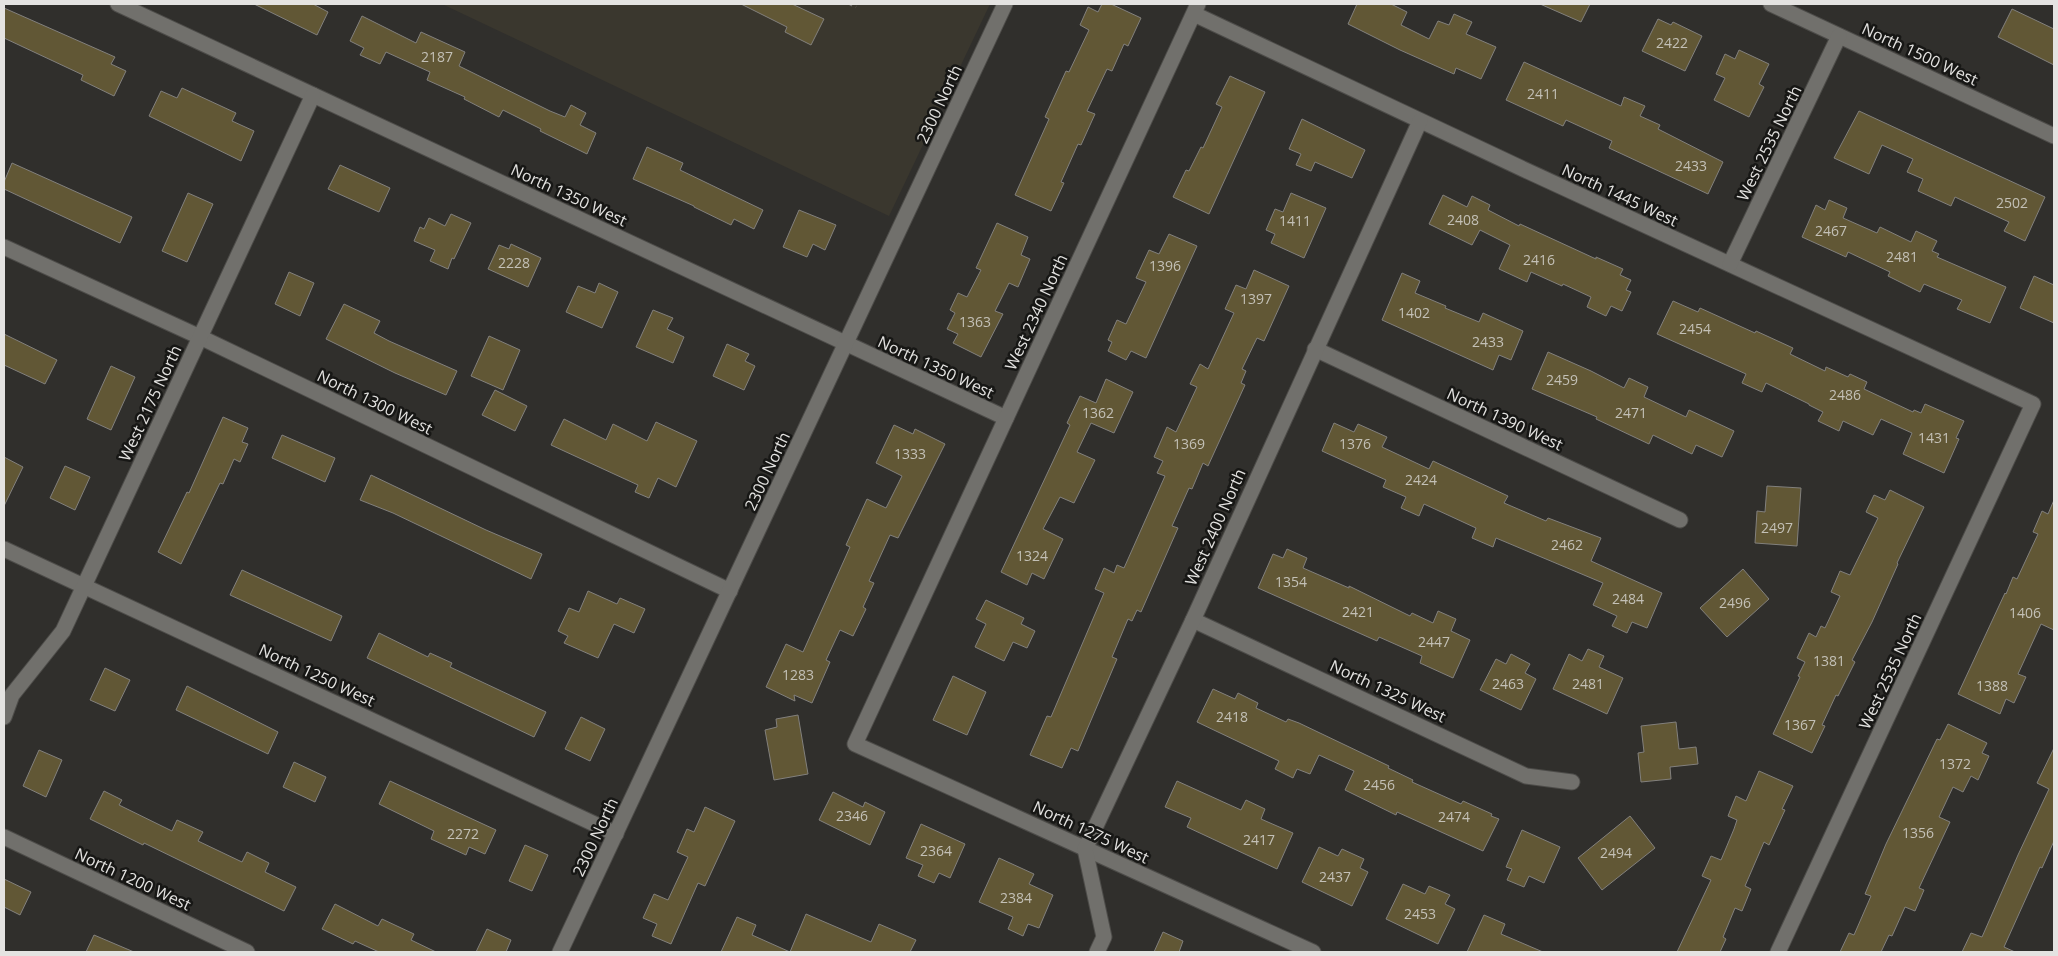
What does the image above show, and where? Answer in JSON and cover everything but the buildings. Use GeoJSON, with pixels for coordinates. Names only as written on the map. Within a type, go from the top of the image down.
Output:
{"type":"FeatureCollection","features":[{"type":"Feature","properties":{"kind":"street","name":"North 1350 West"},"geometry":{"type":"LineString","coordinates":[[118,4],[1006,418]]}},
{"type":"Feature","properties":{"kind":"street","name":"2300 North"},"geometry":{"type":"LineString","coordinates":[[560,952],[1006,4]]}},
{"type":"Feature","properties":{"kind":"street","name":"North 1500 West"},"geometry":{"type":"LineString","coordinates":[[1771,4],[2054,136]]}},
{"type":"Feature","properties":{"kind":"street","name":"North 1445 West"},"geometry":{"type":"LineString","coordinates":[[1196,9],[1420,121],[2033,404]]}},
{"type":"Feature","properties":{"kind":"street","name":"West 2340 North"},"geometry":{"type":"LineString","coordinates":[[855,744],[1196,9]]}},
{"type":"Feature","properties":{"kind":"street","name":"West 2535 North"},"geometry":{"type":"LineString","coordinates":[[1730,264],[1839,36]]}},
{"type":"Feature","properties":{"kind":"street","name":"West 2175 North"},"geometry":{"type":"LineString","coordinates":[[4,717],[12,696],[63,631],[313,95]]}},
{"type":"Feature","properties":{"kind":"street","name":"West 2400 North"},"geometry":{"type":"LineString","coordinates":[[1085,849],[1193,620],[1420,121]]}},
{"type":"Feature","properties":{"kind":"street","name":"North 1300 West"},"geometry":{"type":"LineString","coordinates":[[4,247],[200,337],[730,591]]}},
{"type":"Feature","properties":{"kind":"street","name":"North 1390 West"},"geometry":{"type":"LineString","coordinates":[[1315,349],[1680,520]]}},
{"type":"Feature","properties":{"kind":"street","name":"West 2535 North"},"geometry":{"type":"LineString","coordinates":[[1778,952],[2033,404]]}},
{"type":"Feature","properties":{"kind":"street","name":"North 1250 West"},"geometry":{"type":"LineString","coordinates":[[4,549],[616,834]]}},
{"type":"Feature","properties":{"kind":"street","name":"North 1325 West"},"geometry":{"type":"LineString","coordinates":[[1193,620],[1526,776],[1572,782]]}},
{"type":"Feature","properties":{"kind":"street","name":"North 1275 West"},"geometry":{"type":"LineString","coordinates":[[855,744],[1313,952]]}},
{"type":"Feature","properties":{"kind":"street","name":"North 1200 West"},"geometry":{"type":"LineString","coordinates":[[4,837],[228,948],[246,952]]}},
{"type":"Feature","properties":{"kind":"street"},"geometry":{"type":"LineString","coordinates":[[1085,849],[1104,938],[1097,952]]}},
{"type":"Feature","properties":{"kind":"path"},"geometry":{"type":"LineString","coordinates":[[850,4],[856,7]]}},
{"type":"Feature","properties":{"kind":"shaded area"},"geometry":{"type":"Polygon","coordinates":[[[442,4],[990,4],[889,216],[442,4]]]}}]}
